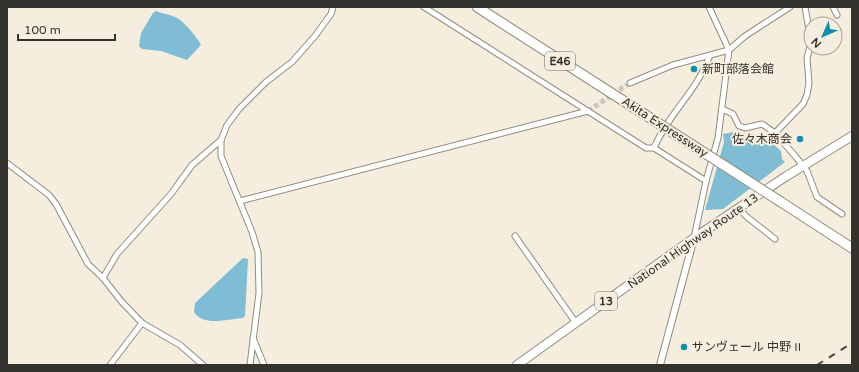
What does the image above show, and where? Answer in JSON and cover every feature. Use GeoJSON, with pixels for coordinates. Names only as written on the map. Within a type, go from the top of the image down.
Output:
{"type":"FeatureCollection","features":[{"type":"Feature","properties":{"kind":"highway","name":"Akita Expressway"},"geometry":{"type":"LineString","coordinates":[[477,7],[852,248]]}},
{"type":"Feature","properties":{"kind":"highway","name":"National Highway Route 13"},"geometry":{"type":"LineString","coordinates":[[517,365],[694,238],[803,166],[852,136]]}},
{"type":"Feature","properties":{"kind":"street"},"geometry":{"type":"LineString","coordinates":[[250,365],[259,293],[258,252],[240,201],[220,156],[221,140],[227,125],[239,109],[266,82],[292,62],[315,36],[331,14],[333,7]]}},
{"type":"Feature","properties":{"kind":"street"},"geometry":{"type":"LineString","coordinates":[[424,7],[646,148],[654,148],[706,181]]}},
{"type":"Feature","properties":{"kind":"street"},"geometry":{"type":"LineString","coordinates":[[660,365],[694,238],[706,181],[718,138],[722,109],[729,50],[709,7]]}},
{"type":"Feature","properties":{"kind":"street"},"geometry":{"type":"LineString","coordinates":[[630,83],[673,65],[729,50],[745,36],[790,7]]}},
{"type":"Feature","properties":{"kind":"street"},"geometry":{"type":"LineString","coordinates":[[833,7],[838,15]]}},
{"type":"Feature","properties":{"kind":"street"},"geometry":{"type":"LineString","coordinates":[[654,148],[672,117],[705,71],[710,55]]}},
{"type":"Feature","properties":{"kind":"street"},"geometry":{"type":"LineString","coordinates":[[775,133],[803,104],[807,95],[809,83],[808,56]]}},
{"type":"Feature","properties":{"kind":"street"},"geometry":{"type":"LineString","coordinates":[[722,109],[733,114],[739,126],[745,128],[762,124],[775,133],[803,166],[817,197],[842,214]]}},
{"type":"Feature","properties":{"kind":"street"},"geometry":{"type":"LineString","coordinates":[[240,201],[588,111]]}},
{"type":"Feature","properties":{"kind":"street"},"geometry":{"type":"LineString","coordinates":[[104,278],[117,254],[171,194],[192,165],[221,140]]}},
{"type":"Feature","properties":{"kind":"street"},"geometry":{"type":"LineString","coordinates":[[7,163],[49,195],[56,204],[88,264],[104,278],[142,323],[180,345],[203,365]]}},
{"type":"Feature","properties":{"kind":"street"},"geometry":{"type":"LineString","coordinates":[[738,208],[747,218],[775,238]]}},
{"type":"Feature","properties":{"kind":"street"},"geometry":{"type":"LineString","coordinates":[[515,236],[576,323]]}},
{"type":"Feature","properties":{"kind":"street"},"geometry":{"type":"LineString","coordinates":[[110,365],[142,323]]}},
{"type":"Feature","properties":{"kind":"street"},"geometry":{"type":"LineString","coordinates":[[253,337],[264,365]]}},
{"type":"Feature","properties":{"kind":"water"},"geometry":{"type":"Polygon","coordinates":[[[156,11],[173,16],[182,22],[190,29],[201,45],[187,60],[161,51],[142,49],[139,46],[141,33],[153,13],[156,11]]]}},
{"type":"Feature","properties":{"kind":"water"},"geometry":{"type":"Polygon","coordinates":[[[734,132],[740,139],[745,141],[750,139],[757,142],[770,141],[781,151],[782,159],[785,162],[723,209],[705,210],[724,142],[723,134],[734,132]]]}},
{"type":"Feature","properties":{"kind":"water"},"geometry":{"type":"Polygon","coordinates":[[[243,258],[248,259],[245,316],[243,318],[216,321],[210,321],[198,317],[194,312],[195,303],[243,258]]]}},
{"type":"Feature","properties":{"kind":"tunnel"},"geometry":{"type":"LineString","coordinates":[[588,111],[630,83]]}},
{"type":"Feature","properties":{"kind":"railway"},"geometry":{"type":"LineString","coordinates":[[817,365],[852,343]]}},
{"type":"Feature","properties":{"kind":"place","name":"新町部落会館"},"geometry":{"type":"Point","coordinates":[694,69]}},
{"type":"Feature","properties":{"kind":"place","name":"佐々木商会"},"geometry":{"type":"Point","coordinates":[800,139]}},
{"type":"Feature","properties":{"kind":"place","name":"サンヴェール 中野 II"},"geometry":{"type":"Point","coordinates":[684,347]}}]}
